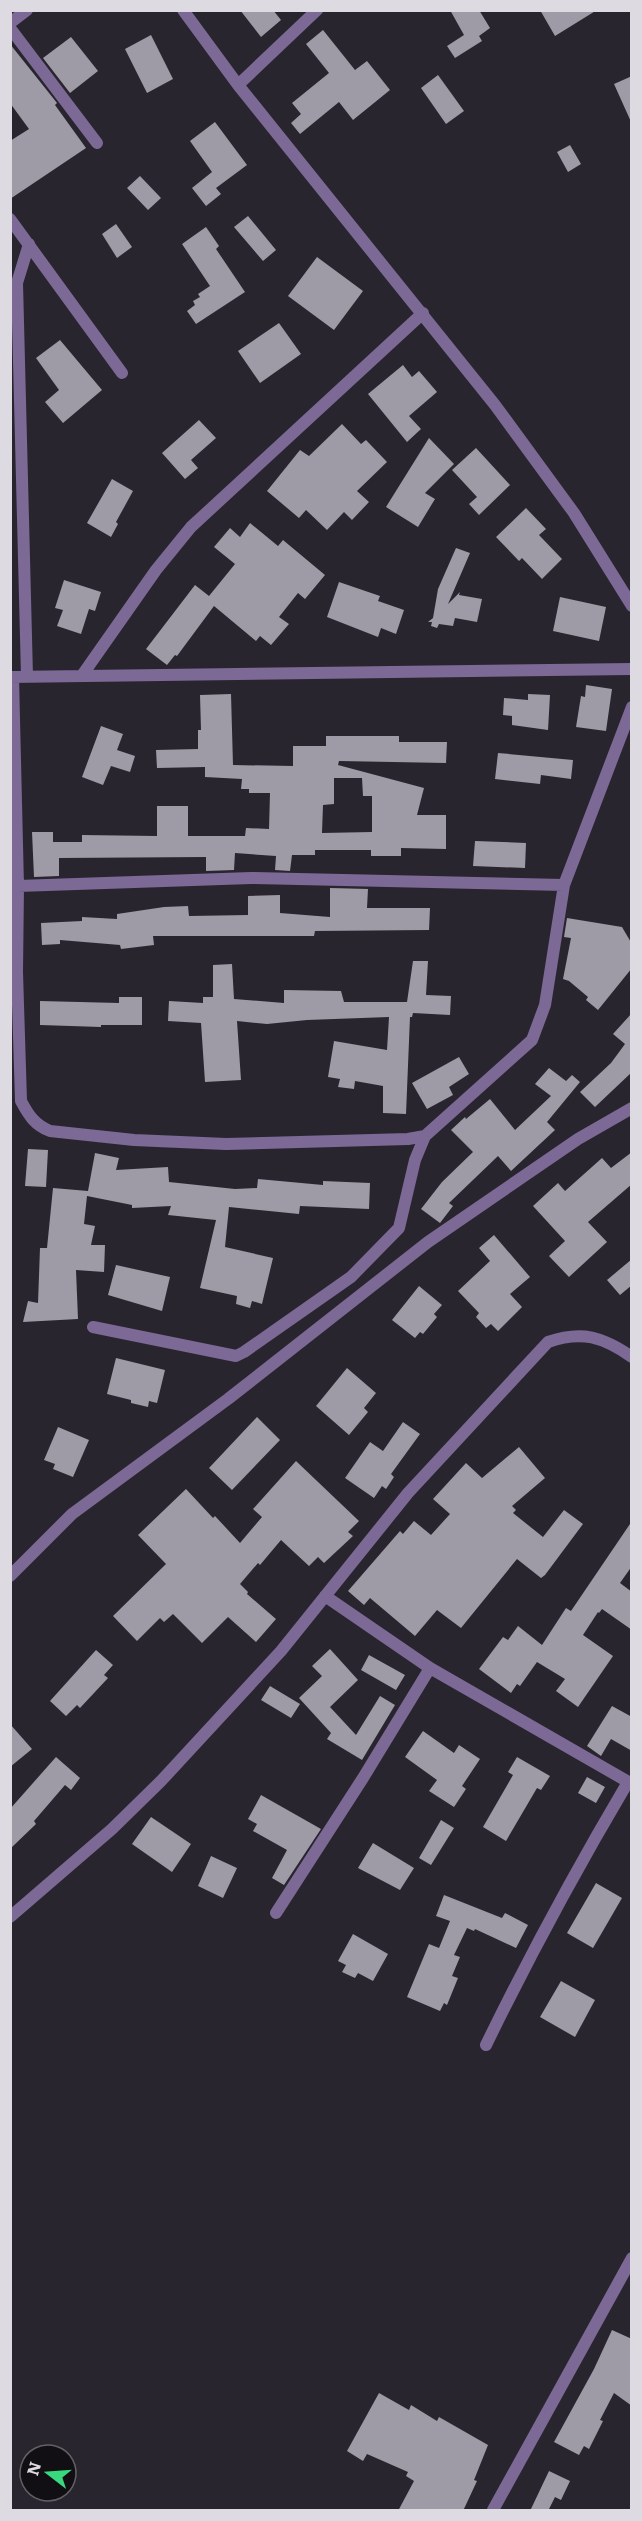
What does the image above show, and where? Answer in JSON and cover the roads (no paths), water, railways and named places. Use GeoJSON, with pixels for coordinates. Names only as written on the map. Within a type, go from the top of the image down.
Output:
{"type":"FeatureCollection","features":[{"type":"Feature","properties":{"kind":"street"},"geometry":{"type":"LineString","coordinates":[[27,10],[10,26],[97,143]]}},
{"type":"Feature","properties":{"kind":"street"},"geometry":{"type":"LineString","coordinates":[[183,10],[238,86],[495,405],[574,513],[632,606]]}},
{"type":"Feature","properties":{"kind":"street"},"geometry":{"type":"LineString","coordinates":[[238,86],[317,10]]}},
{"type":"Feature","properties":{"kind":"street"},"geometry":{"type":"LineString","coordinates":[[10,219],[122,373]]}},
{"type":"Feature","properties":{"kind":"street"},"geometry":{"type":"LineString","coordinates":[[27,676],[15,419],[17,283],[29,244]]}},
{"type":"Feature","properties":{"kind":"street"},"geometry":{"type":"LineString","coordinates":[[83,674],[156,570],[191,527],[423,313]]}},
{"type":"Feature","properties":{"kind":"street"},"geometry":{"type":"LineString","coordinates":[[425,1136],[408,1139],[250,1143],[134,1140],[50,1131],[38,1126],[16,1101],[14,972],[18,886],[13,843],[12,677],[83,674],[632,669]]}},
{"type":"Feature","properties":{"kind":"street"},"geometry":{"type":"LineString","coordinates":[[93,1327],[236,1356],[351,1277],[399,1228],[415,1160],[425,1136],[532,1040],[546,1005],[564,885],[632,707]]}},
{"type":"Feature","properties":{"kind":"street"},"geometry":{"type":"LineString","coordinates":[[18,886],[252,878],[564,885]]}},
{"type":"Feature","properties":{"kind":"street"},"geometry":{"type":"LineString","coordinates":[[10,1576],[72,1514],[228,1399],[428,1242],[578,1139],[632,1108]]}},
{"type":"Feature","properties":{"kind":"street"},"geometry":{"type":"LineString","coordinates":[[10,1917],[112,1829],[161,1781],[281,1651],[408,1493],[548,1342],[564,1336],[593,1338],[603,1340],[632,1357]]}},
{"type":"Feature","properties":{"kind":"street"},"geometry":{"type":"LineString","coordinates":[[325,1596],[430,1668],[630,1783],[563,1893],[486,2044]]}},
{"type":"Feature","properties":{"kind":"street"},"geometry":{"type":"LineString","coordinates":[[276,1913],[363,1778],[430,1668]]}},
{"type":"Feature","properties":{"kind":"street"},"geometry":{"type":"LineString","coordinates":[[493,2511],[632,2258]]}}]}
